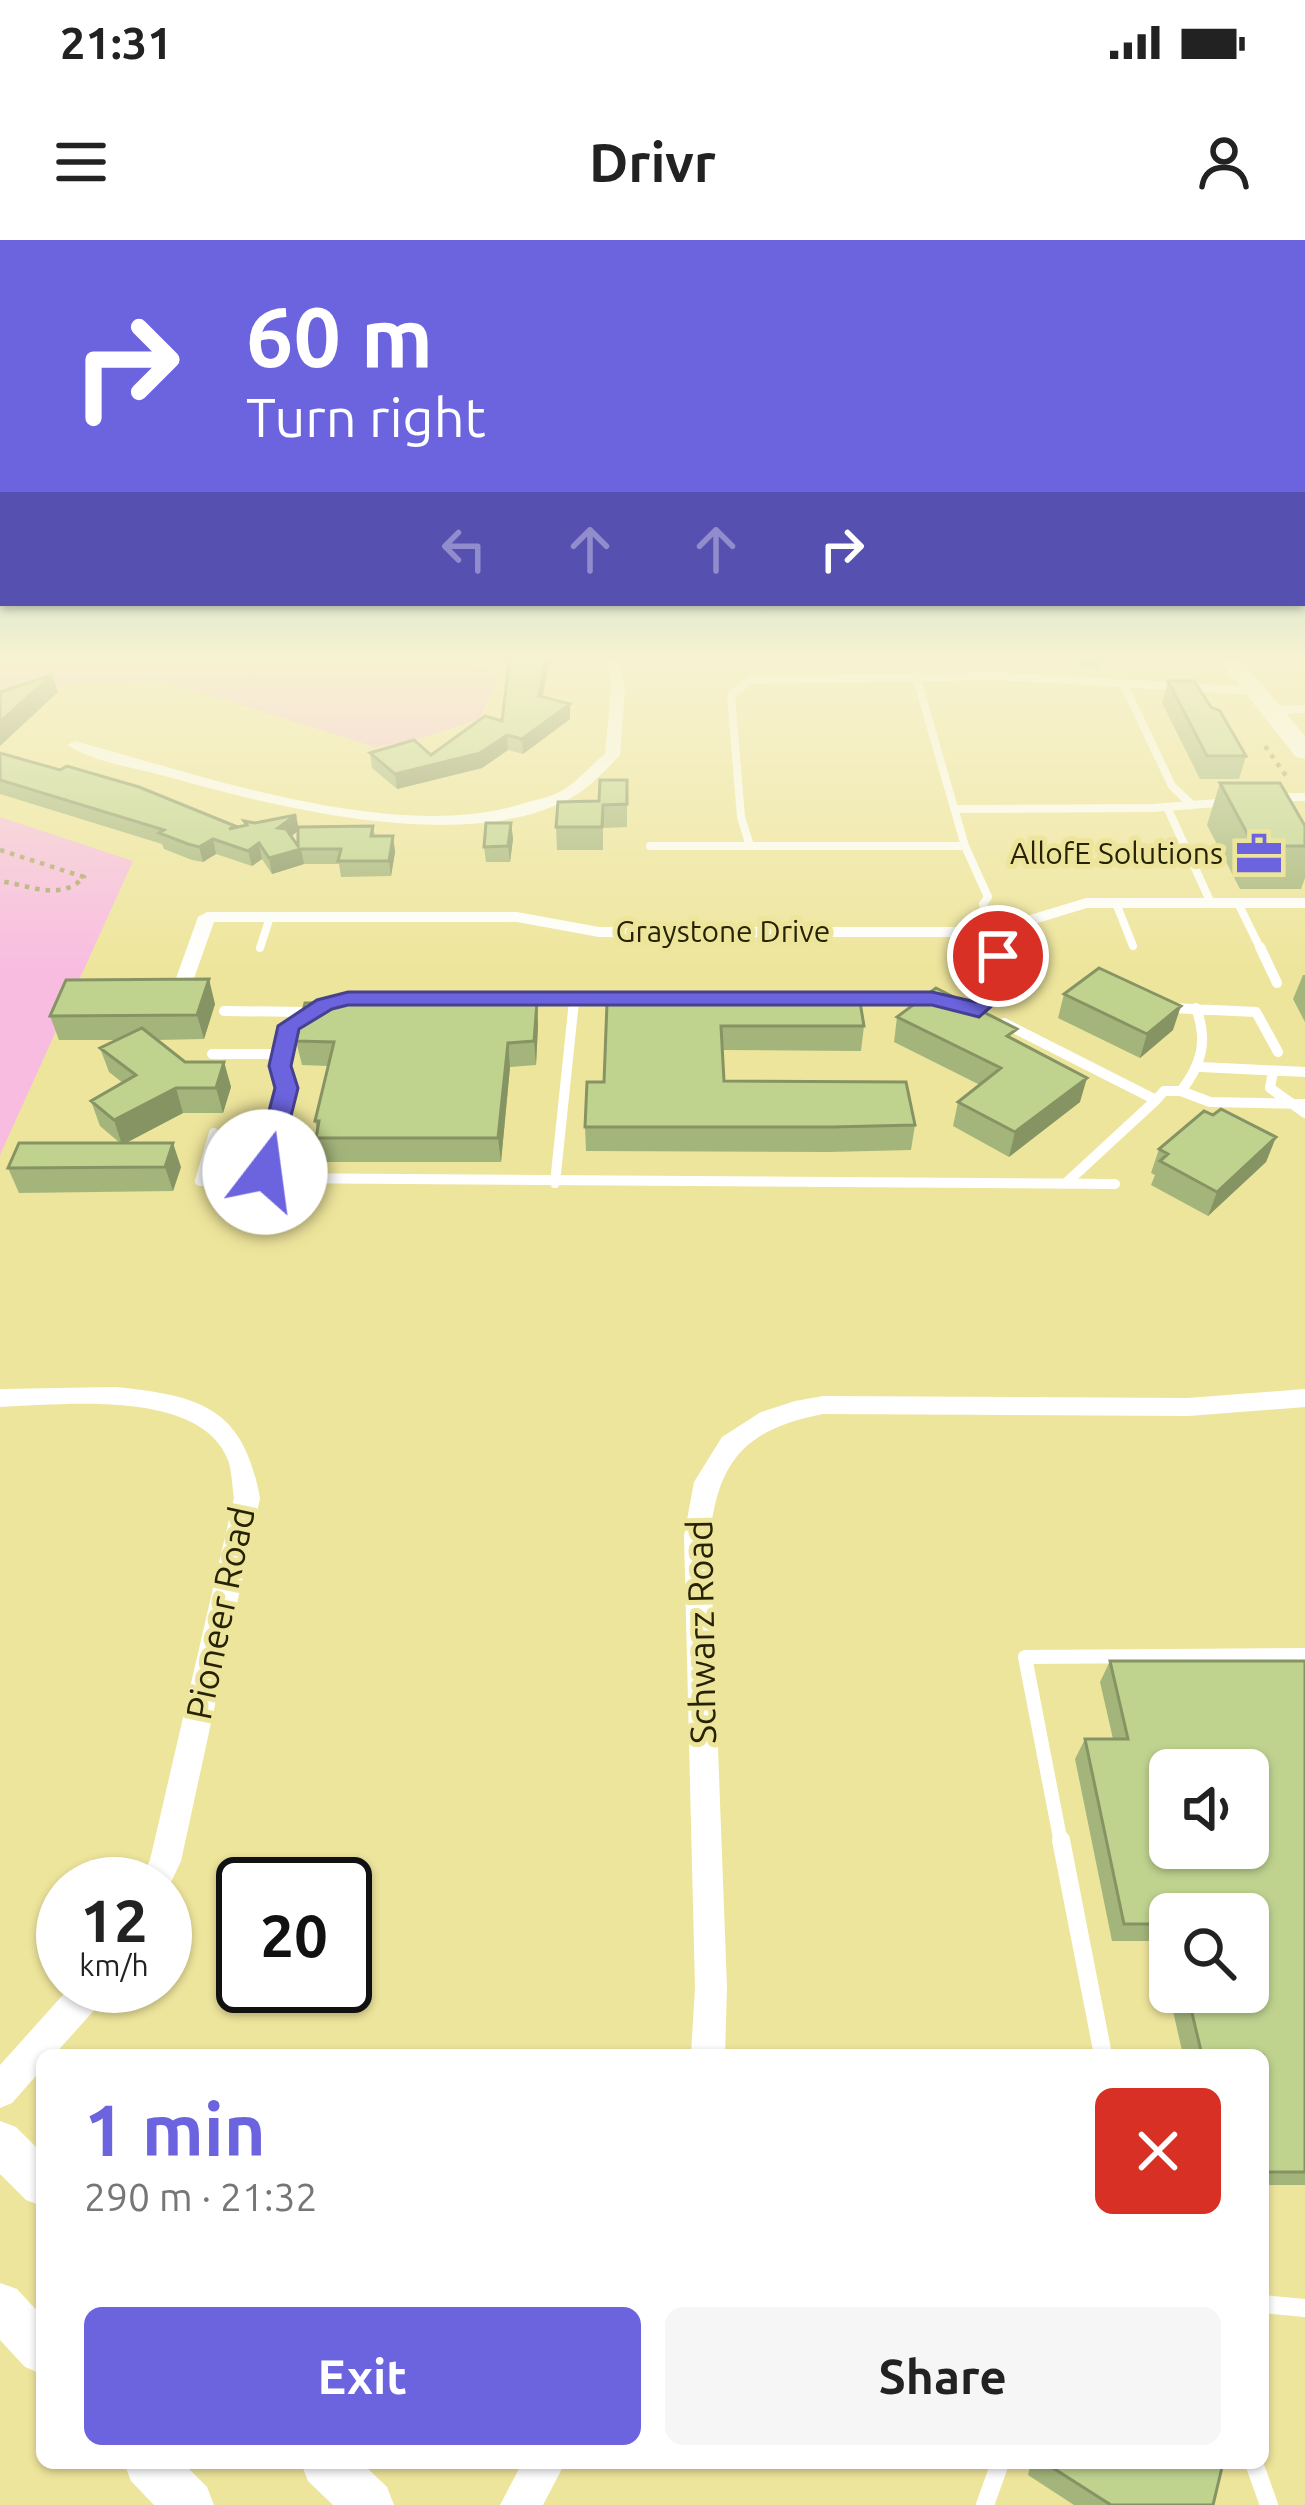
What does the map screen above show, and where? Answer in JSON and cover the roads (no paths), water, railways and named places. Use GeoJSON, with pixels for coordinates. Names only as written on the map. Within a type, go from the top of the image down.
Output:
{"type":"FeatureCollection","features":[{"type":"Feature","properties":{"kind":"street"},"geometry":{"type":"LineString","coordinates":[[129,760],[315,809],[393,818],[494,814],[554,798],[608,760]]}},
{"type":"Feature","properties":{"kind":"street","name":"Graystone Drive"},"geometry":{"type":"LineString","coordinates":[[184,981],[207,917],[517,917],[599,932],[991,932],[1070,904],[1305,903]]}},
{"type":"Feature","properties":{"kind":"street","name":"Pioneer Road"},"geometry":{"type":"LineString","coordinates":[[0,1398],[170,1401],[223,1431],[247,1472],[247,1498],[166,1857]]}},
{"type":"Feature","properties":{"kind":"street","name":"Schwarz Road"},"geometry":{"type":"LineString","coordinates":[[708,2049],[711,1988],[697,1537],[703,1490],[724,1451],[764,1420],[823,1405],[1188,1407],[1305,1398]]}},
{"type":"Feature","properties":{"kind":"street"},"geometry":{"type":"LineString","coordinates":[[37,2049],[69,2013]]}},
{"type":"Feature","properties":{"kind":"street"},"geometry":{"type":"LineString","coordinates":[[0,2091],[36,2050]]}},
{"type":"Feature","properties":{"kind":"street"},"geometry":{"type":"LineString","coordinates":[[0,2143],[36,2178]]}},
{"type":"Feature","properties":{"kind":"street"},"geometry":{"type":"LineString","coordinates":[[0,2306],[36,2344]]}},
{"type":"Feature","properties":{"kind":"street"},"geometry":{"type":"LineString","coordinates":[[155,2469],[189,2505]]}},
{"type":"Feature","properties":{"kind":"street"},"geometry":{"type":"LineString","coordinates":[[332,2469],[369,2505]]}},
{"type":"Feature","properties":{"kind":"street"},"geometry":{"type":"LineString","coordinates":[[520,2505],[541,2469]]}},
{"type":"Feature","properties":{"kind":"lane"},"geometry":{"type":"LineString","coordinates":[[738,760],[741,817],[750,846]]}},
{"type":"Feature","properties":{"kind":"lane"},"geometry":{"type":"LineString","coordinates":[[940,760],[964,846],[988,897],[983,904],[1006,981],[1000,994],[974,1008],[1156,1100]]}},
{"type":"Feature","properties":{"kind":"lane"},"geometry":{"type":"LineString","coordinates":[[1159,760],[1172,786],[1192,805]]}},
{"type":"Feature","properties":{"kind":"lane"},"geometry":{"type":"LineString","coordinates":[[1254,798],[1305,797]]}},
{"type":"Feature","properties":{"kind":"lane"},"geometry":{"type":"LineString","coordinates":[[954,809],[1167,807],[1235,801]]}},
{"type":"Feature","properties":{"kind":"lane"},"geometry":{"type":"LineString","coordinates":[[1167,807],[1210,903]]}},
{"type":"Feature","properties":{"kind":"lane"},"geometry":{"type":"LineString","coordinates":[[650,846],[964,846]]}},
{"type":"Feature","properties":{"kind":"lane"},"geometry":{"type":"LineString","coordinates":[[1115,903],[1133,946]]}},
{"type":"Feature","properties":{"kind":"lane"},"geometry":{"type":"LineString","coordinates":[[1238,903],[1277,983]]}},
{"type":"Feature","properties":{"kind":"lane"},"geometry":{"type":"LineString","coordinates":[[260,948],[270,917]]}},
{"type":"Feature","properties":{"kind":"lane"},"geometry":{"type":"LineString","coordinates":[[224,1011],[305,1012],[348,999],[953,1000]]}},
{"type":"Feature","properties":{"kind":"lane"},"geometry":{"type":"LineString","coordinates":[[555,1183],[574,1001]]}},
{"type":"Feature","properties":{"kind":"lane"},"geometry":{"type":"LineString","coordinates":[[1172,1008],[1256,1012],[1278,1052]]}},
{"type":"Feature","properties":{"kind":"lane"},"geometry":{"type":"LineString","coordinates":[[1181,1090],[1201,1067],[1205,1033],[1196,1008]]}},
{"type":"Feature","properties":{"kind":"lane"},"geometry":{"type":"LineString","coordinates":[[266,1178],[287,1088],[281,1054],[289,1026],[305,1012]]}},
{"type":"Feature","properties":{"kind":"lane"},"geometry":{"type":"LineString","coordinates":[[212,1054],[281,1054]]}},
{"type":"Feature","properties":{"kind":"lane"},"geometry":{"type":"LineString","coordinates":[[1201,1067],[1305,1072]]}},
{"type":"Feature","properties":{"kind":"lane"},"geometry":{"type":"LineString","coordinates":[[1273,1071],[1270,1088],[1291,1104]]}},
{"type":"Feature","properties":{"kind":"lane"},"geometry":{"type":"LineString","coordinates":[[1066,1184],[1164,1091],[1181,1090],[1210,1102],[1305,1108]]}},
{"type":"Feature","properties":{"kind":"lane"},"geometry":{"type":"LineString","coordinates":[[214,1133],[200,1181],[1115,1184]]}},
{"type":"Feature","properties":{"kind":"lane"},"geometry":{"type":"LineString","coordinates":[[1102,2049],[1025,1657],[1305,1655]]}},
{"type":"Feature","properties":{"kind":"lane"},"geometry":{"type":"LineString","coordinates":[[1269,2305],[1305,2308]]}},
{"type":"Feature","properties":{"kind":"lane"},"geometry":{"type":"LineString","coordinates":[[985,2505],[998,2469]]}},
{"type":"Feature","properties":{"kind":"lane"},"geometry":{"type":"LineString","coordinates":[[1256,2469],[1269,2505]]}},
{"type":"Feature","properties":{"kind":"place","name":"AllofE Solutions"},"geometry":{"type":"Point","coordinates":[1259,854]}}]}
